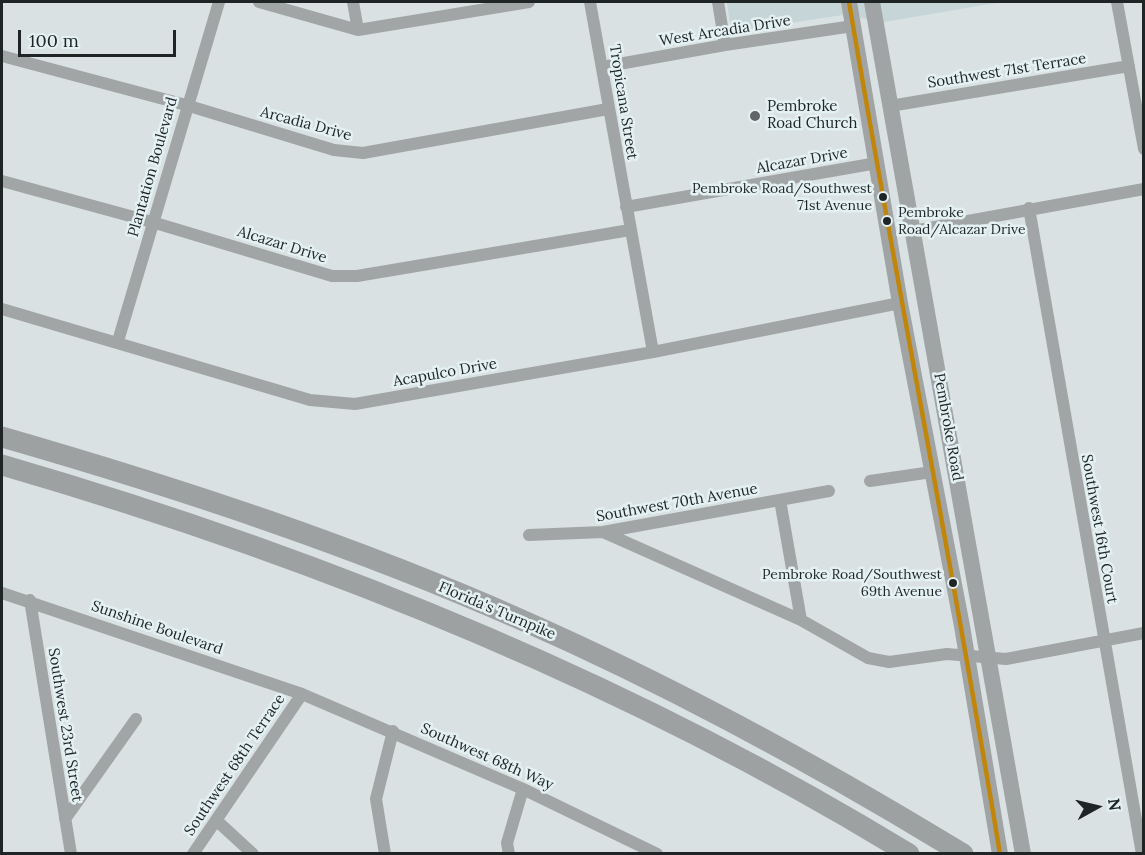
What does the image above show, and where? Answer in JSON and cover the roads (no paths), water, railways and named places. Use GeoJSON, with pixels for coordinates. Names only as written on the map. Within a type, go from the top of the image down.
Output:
{"type":"FeatureCollection","features":[{"type":"Feature","properties":{"kind":"highway","name":"Florida's Turnpike"},"geometry":{"type":"LineString","coordinates":[[2,437],[95,464],[265,519],[393,567],[524,621],[801,759],[963,853]]}},
{"type":"Feature","properties":{"kind":"highway","name":"Florida's Turnpike"},"geometry":{"type":"LineString","coordinates":[[2,465],[238,539],[356,583],[502,643],[699,736],[909,854]]}},
{"type":"Feature","properties":{"kind":"main road","name":"Pembroke Road"},"geometry":{"type":"LineString","coordinates":[[849,2],[900,303],[967,654],[1000,854]]}},
{"type":"Feature","properties":{"kind":"main road","name":"Pembroke Road"},"geometry":{"type":"LineString","coordinates":[[872,2],[1023,854]]}},
{"type":"Feature","properties":{"kind":"main road"},"geometry":{"type":"LineString","coordinates":[[853,26],[867,40],[887,153],[902,171]]}},
{"type":"Feature","properties":{"kind":"main road"},"geometry":{"type":"LineString","coordinates":[[877,163],[890,182],[911,296],[927,312]]}},
{"type":"Feature","properties":{"kind":"main road"},"geometry":{"type":"LineString","coordinates":[[900,303],[919,332],[941,444],[955,468]]}},
{"type":"Feature","properties":{"kind":"street","name":"Plantation Boulevard"},"geometry":{"type":"LineString","coordinates":[[118,341],[186,105],[219,2]]}},
{"type":"Feature","properties":{"kind":"street"},"geometry":{"type":"LineString","coordinates":[[259,2],[358,30],[475,6],[529,2]]}},
{"type":"Feature","properties":{"kind":"street"},"geometry":{"type":"LineString","coordinates":[[353,2],[358,30]]}},
{"type":"Feature","properties":{"kind":"street","name":"Tropicana Street"},"geometry":{"type":"LineString","coordinates":[[590,2],[652,352]]}},
{"type":"Feature","properties":{"kind":"street"},"geometry":{"type":"LineString","coordinates":[[718,2],[725,45]]}},
{"type":"Feature","properties":{"kind":"street"},"geometry":{"type":"LineString","coordinates":[[1118,2],[1143,149]]}},
{"type":"Feature","properties":{"kind":"street","name":"West Arcadia Drive"},"geometry":{"type":"LineString","coordinates":[[602,67],[725,45],[853,26]]}},
{"type":"Feature","properties":{"kind":"street","name":"Arcadia Drive"},"geometry":{"type":"LineString","coordinates":[[2,56],[186,105],[334,150],[363,153],[608,110]]}},
{"type":"Feature","properties":{"kind":"street","name":"Southwest 71st Terrace"},"geometry":{"type":"LineString","coordinates":[[891,106],[1129,66]]}},
{"type":"Feature","properties":{"kind":"street","name":"Alcazar Drive"},"geometry":{"type":"LineString","coordinates":[[626,207],[877,163]]}},
{"type":"Feature","properties":{"kind":"street","name":"Alcazar Drive"},"geometry":{"type":"LineString","coordinates":[[2,181],[152,222],[332,276],[357,276],[630,230]]}},
{"type":"Feature","properties":{"kind":"street"},"geometry":{"type":"LineString","coordinates":[[913,231],[1143,189]]}},
{"type":"Feature","properties":{"kind":"street","name":"Southwest 16th Court"},"geometry":{"type":"LineString","coordinates":[[1029,208],[1142,854]]}},
{"type":"Feature","properties":{"kind":"street","name":"Acapulco Drive"},"geometry":{"type":"LineString","coordinates":[[2,309],[118,341],[310,400],[355,404],[652,352],[900,303]]}},
{"type":"Feature","properties":{"kind":"street"},"geometry":{"type":"LineString","coordinates":[[870,481],[932,471]]}},
{"type":"Feature","properties":{"kind":"street","name":"Southwest 70th Avenue"},"geometry":{"type":"LineString","coordinates":[[529,535],[603,532],[829,491]]}},
{"type":"Feature","properties":{"kind":"street"},"geometry":{"type":"LineString","coordinates":[[780,500],[801,620]]}},
{"type":"Feature","properties":{"kind":"street"},"geometry":{"type":"LineString","coordinates":[[603,532],[801,620],[868,658],[889,662],[967,654],[1006,659],[1143,633]]}},
{"type":"Feature","properties":{"kind":"street","name":"Sunshine Boulevard"},"geometry":{"type":"LineString","coordinates":[[2,593],[30,600],[302,694]]}},
{"type":"Feature","properties":{"kind":"street","name":"Southwest 23rd Street"},"geometry":{"type":"LineString","coordinates":[[30,600],[70,854]]}},
{"type":"Feature","properties":{"kind":"street","name":"Southwest 68th Way"},"geometry":{"type":"LineString","coordinates":[[302,694],[393,731],[523,789],[653,852]]}},
{"type":"Feature","properties":{"kind":"street","name":"Southwest 68th Terrace"},"geometry":{"type":"LineString","coordinates":[[193,854],[302,694]]}},
{"type":"Feature","properties":{"kind":"street"},"geometry":{"type":"LineString","coordinates":[[65,819],[136,719]]}},
{"type":"Feature","properties":{"kind":"street"},"geometry":{"type":"LineString","coordinates":[[385,854],[376,799],[393,731]]}},
{"type":"Feature","properties":{"kind":"street"},"geometry":{"type":"LineString","coordinates":[[509,854],[507,843],[523,789]]}},
{"type":"Feature","properties":{"kind":"street"},"geometry":{"type":"LineString","coordinates":[[216,820],[253,854]]}},
{"type":"Feature","properties":{"kind":"place","name":"Pembroke Road Church"},"geometry":{"type":"Point","coordinates":[755,116]}},
{"type":"Feature","properties":{"kind":"place","name":"Pembroke Road/Southwest 71st Avenue"},"geometry":{"type":"Point","coordinates":[883,197]}},
{"type":"Feature","properties":{"kind":"place","name":"Pembroke Road/Alcazar Drive"},"geometry":{"type":"Point","coordinates":[887,221]}},
{"type":"Feature","properties":{"kind":"place","name":"Pembroke Road/Southwest 69th Avenue"},"geometry":{"type":"Point","coordinates":[953,583]}}]}
